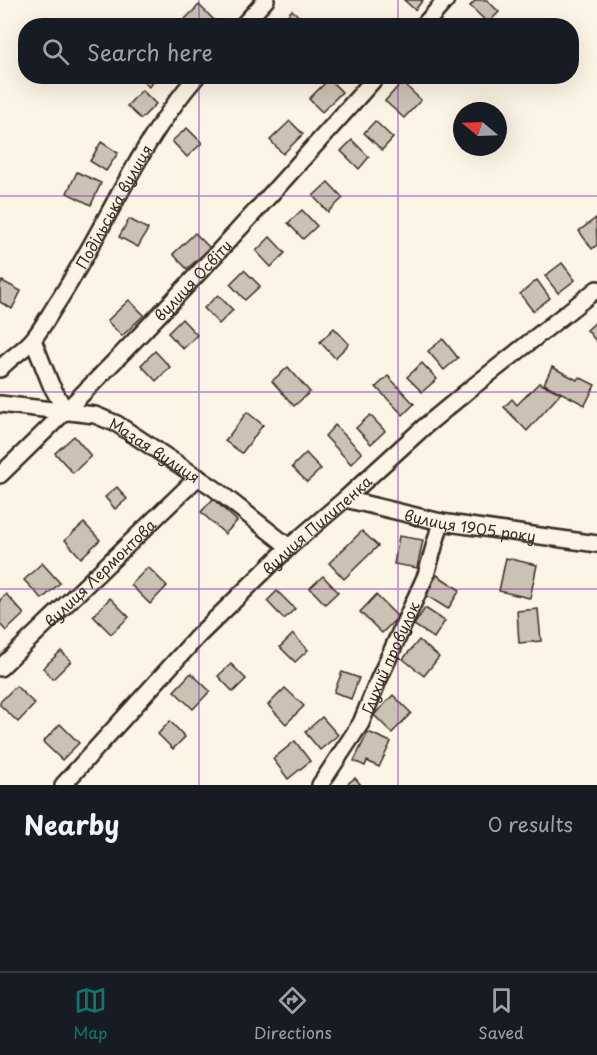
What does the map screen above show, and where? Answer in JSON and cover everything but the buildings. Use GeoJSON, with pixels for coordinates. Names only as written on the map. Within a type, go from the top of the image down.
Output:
{"type":"FeatureCollection","features":[{"type":"Feature","properties":{"kind":"street"},"geometry":{"type":"LineString","coordinates":[[250,18],[266,0]]}},
{"type":"Feature","properties":{"kind":"street"},"geometry":{"type":"LineString","coordinates":[[430,18],[446,0]]}},
{"type":"Feature","properties":{"kind":"street","name":"Подільська вулиця"},"geometry":{"type":"LineString","coordinates":[[0,369],[33,340],[76,274],[146,146],[190,84]]}},
{"type":"Feature","properties":{"kind":"street","name":"вулиця Освіти"},"geometry":{"type":"LineString","coordinates":[[0,475],[66,411],[245,224],[370,84]]}},
{"type":"Feature","properties":{"kind":"street","name":"вулиця Пилипенка"},"geometry":{"type":"LineString","coordinates":[[63,785],[198,636],[288,547],[442,411],[597,289]]}},
{"type":"Feature","properties":{"kind":"street"},"geometry":{"type":"LineString","coordinates":[[33,340],[51,385],[66,411]]}},
{"type":"Feature","properties":{"kind":"street","name":"Мазая вулиця"},"geometry":{"type":"LineString","coordinates":[[0,404],[95,415],[117,424],[198,477],[288,547]]}},
{"type":"Feature","properties":{"kind":"street","name":"вулиця Лермонтова"},"geometry":{"type":"LineString","coordinates":[[0,668],[198,477]]}},
{"type":"Feature","properties":{"kind":"street","name":"вулиця 1905 року"},"geometry":{"type":"LineString","coordinates":[[345,499],[441,522],[597,544]]}},
{"type":"Feature","properties":{"kind":"street","name":"Глухий провулок"},"geometry":{"type":"LineString","coordinates":[[320,785],[361,723],[382,670],[426,574],[441,522]]}}]}
